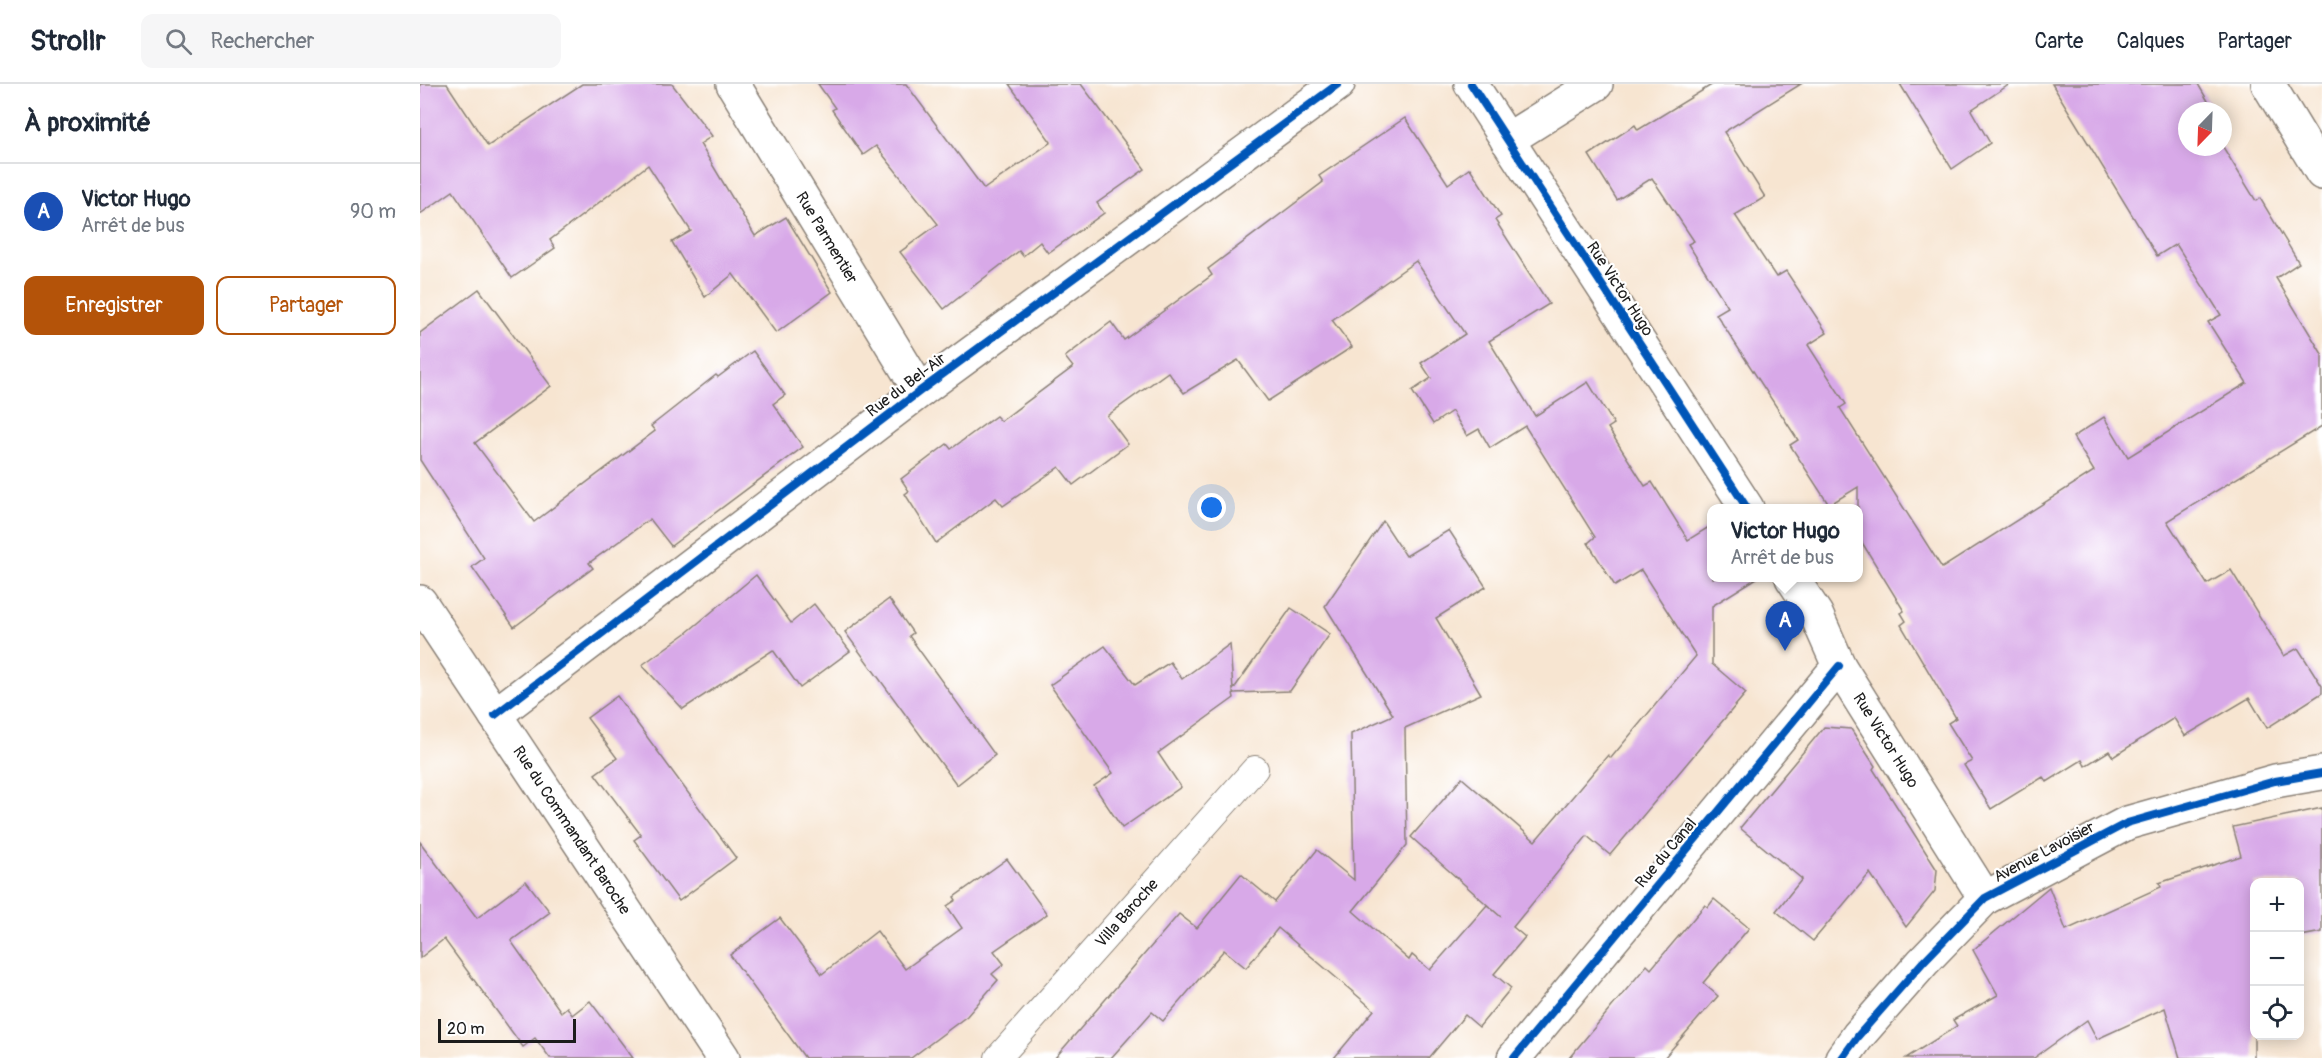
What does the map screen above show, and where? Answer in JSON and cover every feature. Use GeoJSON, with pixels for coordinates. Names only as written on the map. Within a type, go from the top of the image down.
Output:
{"type":"FeatureCollection","features":[{"type":"Feature","properties":{"kind":"street","name":"Rue Parmentier"},"geometry":{"type":"LineString","coordinates":[[733,84],[920,391]]}},
{"type":"Feature","properties":{"kind":"street","name":"Rue du Bel-Air"},"geometry":{"type":"LineString","coordinates":[[495,715],[920,391],[1338,84]]}},
{"type":"Feature","properties":{"kind":"street","name":"Rue Victor Hugo"},"geometry":{"type":"LineString","coordinates":[[1471,84],[1744,504]]}},
{"type":"Feature","properties":{"kind":"street"},"geometry":{"type":"LineString","coordinates":[[1507,140],[1596,84]]}},
{"type":"Feature","properties":{"kind":"street"},"geometry":{"type":"LineString","coordinates":[[2268,84],[2322,173]]}},
{"type":"Feature","properties":{"kind":"street","name":"Rue Victor Hugo"},"geometry":{"type":"LineString","coordinates":[[1795,582],[1816,614],[1839,666],[1985,898]]}},
{"type":"Feature","properties":{"kind":"street","name":"Rue du Commandant Baroche"},"geometry":{"type":"LineString","coordinates":[[420,602],[723,1058]]}},
{"type":"Feature","properties":{"kind":"street","name":"Rue du Canal"},"geometry":{"type":"LineString","coordinates":[[1514,1058],[1839,666]]}},
{"type":"Feature","properties":{"kind":"street","name":"Avenue Lavoisier"},"geometry":{"type":"LineString","coordinates":[[1842,1058],[1858,1036],[1923,962],[1985,898],[2127,823],[2275,781],[2322,773]]}},
{"type":"Feature","properties":{"kind":"lane","name":"Villa Baroche"},"geometry":{"type":"LineString","coordinates":[[998,1058],[1255,769]]}},
{"type":"Feature","properties":{"kind":"building"},"geometry":{"type":"Polygon","coordinates":[[[420,84],[447,84],[488,146],[582,84],[672,84],[712,136],[700,144],[755,236],[786,217],[832,292],[776,333],[733,274],[705,297],[672,242],[691,231],[648,165],[550,240],[555,248],[512,278],[453,191],[420,214],[420,84]]]}},
{"type":"Feature","properties":{"kind":"building"},"geometry":{"type":"Polygon","coordinates":[[[818,84],[906,84],[984,189],[1051,142],[1009,84],[1081,84],[1145,169],[1097,203],[1104,213],[1048,253],[1040,242],[1023,256],[1019,251],[944,309],[900,252],[938,224],[876,146],[863,155],[832,110],[835,108],[818,84]]]}},
{"type":"Feature","properties":{"kind":"building"},"geometry":{"type":"Polygon","coordinates":[[[1713,84],[1801,84],[1724,132],[1765,197],[1735,215],[1776,277],[1786,271],[1827,333],[1808,345],[1846,404],[1840,408],[1942,568],[2094,471],[2073,437],[2104,417],[2128,457],[2247,383],[2208,322],[2221,315],[2176,244],[2157,256],[2052,84],[2198,84],[2208,102],[2178,102],[2178,156],[2228,156],[2256,201],[2260,198],[2299,263],[2276,278],[2322,354],[2322,426],[2167,521],[2207,584],[2231,570],[2284,656],[2298,648],[2322,686],[2322,693],[2267,728],[2249,698],[2185,736],[2174,718],[2113,757],[2109,751],[2085,766],[2082,760],[2047,782],[2043,777],[1991,809],[1964,765],[1972,761],[1948,723],[1956,718],[1901,625],[1906,621],[1901,613],[1904,611],[1863,544],[1863,504],[1858,504],[1858,487],[1828,504],[1790,445],[1798,440],[1716,314],[1728,307],[1688,244],[1694,241],[1652,178],[1617,200],[1589,155],[1635,125],[1638,130],[1713,84]]]}},
{"type":"Feature","properties":{"kind":"building"},"geometry":{"type":"Polygon","coordinates":[[[1900,84],[2010,84],[1971,110],[1990,143],[1952,169],[1900,84]]]}},
{"type":"Feature","properties":{"kind":"building"},"geometry":{"type":"Polygon","coordinates":[[[1405,118],[1448,184],[1470,168],[1501,216],[1495,220],[1549,304],[1489,341],[1535,416],[1588,382],[1614,424],[1608,428],[1645,486],[1652,482],[1688,540],[1707,528],[1707,582],[1751,582],[1712,606],[1712,664],[1746,693],[1610,855],[1587,836],[1513,927],[1525,937],[1494,974],[1511,988],[1479,1027],[1465,1015],[1429,1058],[1334,1058],[1374,1010],[1278,928],[1246,968],[1224,950],[1163,1021],[1152,1012],[1111,1058],[1055,1058],[1179,914],[1197,928],[1241,874],[1275,902],[1317,850],[1354,880],[1351,734],[1393,715],[1325,606],[1383,521],[1406,556],[1449,530],[1486,587],[1436,618],[1481,694],[1405,728],[1407,845],[1353,911],[1409,960],[1412,955],[1430,970],[1487,905],[1501,917],[1411,837],[1462,778],[1535,841],[1608,755],[1611,758],[1696,656],[1641,570],[1615,586],[1588,543],[1595,537],[1525,426],[1490,448],[1479,429],[1467,436],[1452,411],[1433,424],[1412,391],[1431,378],[1421,363],[1465,334],[1416,261],[1332,320],[1352,347],[1268,401],[1238,360],[1184,393],[1168,372],[1107,416],[1128,444],[1073,485],[1059,467],[1003,506],[996,498],[936,543],[905,494],[909,491],[901,479],[947,444],[951,449],[996,416],[1001,421],[1073,367],[1065,357],[1111,322],[1124,340],[1212,275],[1208,269],[1323,182],[1319,176],[1405,118]]]}},
{"type":"Feature","properties":{"kind":"building"},"geometry":{"type":"Polygon","coordinates":[[[479,289],[551,386],[475,443],[534,522],[655,431],[651,426],[716,375],[718,377],[753,351],[785,395],[773,404],[803,447],[671,546],[650,519],[589,563],[593,568],[514,627],[472,567],[484,558],[420,460],[420,333],[479,289]]]}},
{"type":"Feature","properties":{"kind":"building"},"geometry":{"type":"Polygon","coordinates":[[[756,575],[791,623],[814,604],[850,651],[800,688],[773,650],[683,709],[642,665],[685,634],[756,575]]]}},
{"type":"Feature","properties":{"kind":"building"},"geometry":{"type":"Polygon","coordinates":[[[889,599],[913,633],[909,636],[995,755],[957,785],[845,632],[889,599]]]}},
{"type":"Feature","properties":{"kind":"building"},"geometry":{"type":"Polygon","coordinates":[[[1291,608],[1330,634],[1290,691],[1233,693],[1234,698],[1158,753],[1181,787],[1122,828],[1094,786],[1113,773],[1050,685],[1105,646],[1135,685],[1170,662],[1182,679],[1230,644],[1233,690],[1291,608]]]}},
{"type":"Feature","properties":{"kind":"building"},"geometry":{"type":"Polygon","coordinates":[[[617,696],[736,858],[679,901],[634,840],[641,835],[595,774],[617,758],[587,718],[617,696]]]}},
{"type":"Feature","properties":{"kind":"building"},"geometry":{"type":"Polygon","coordinates":[[[1824,727],[1851,729],[1875,766],[1873,769],[1937,870],[1935,891],[1906,927],[1870,873],[1813,941],[1776,911],[1802,879],[1740,828],[1824,727]]]}},
{"type":"Feature","properties":{"kind":"building"},"geometry":{"type":"Polygon","coordinates":[[[2322,808],[2322,932],[2304,935],[2304,878],[2250,878],[2250,1040],[2254,1040],[2254,1058],[2180,1058],[2165,1008],[2097,1039],[2087,1020],[2034,1058],[1906,1058],[1957,1026],[1953,1020],[1998,995],[1973,950],[2049,887],[2066,930],[2161,887],[2159,883],[2241,856],[2233,827],[2322,808]]]}},
{"type":"Feature","properties":{"kind":"building"},"geometry":{"type":"Polygon","coordinates":[[[420,842],[477,918],[526,881],[550,912],[511,941],[561,1012],[567,1007],[572,1015],[590,1001],[633,1058],[550,1058],[535,1038],[523,1047],[444,939],[420,958],[420,842]]]}},
{"type":"Feature","properties":{"kind":"building"},"geometry":{"type":"Polygon","coordinates":[[[1007,859],[1047,914],[994,951],[1004,964],[992,974],[998,980],[967,1016],[911,1058],[805,1058],[730,955],[780,918],[822,974],[877,931],[905,969],[962,928],[947,906],[956,900],[954,897],[1007,859]]]}},
{"type":"Feature","properties":{"kind":"building"},"geometry":{"type":"Polygon","coordinates":[[[1714,899],[1749,928],[1703,983],[1718,996],[1664,1058],[1569,1058],[1647,965],[1651,969],[1705,905],[1708,907],[1714,899]]]}},
{"type":"Feature","properties":{"kind":"cycle path"},"geometry":{"type":"LineString","coordinates":[[495,715],[920,391],[1338,84]]}},
{"type":"Feature","properties":{"kind":"cycle path"},"geometry":{"type":"LineString","coordinates":[[1471,84],[1744,504]]}},
{"type":"Feature","properties":{"kind":"cycle path"},"geometry":{"type":"LineString","coordinates":[[1514,1058],[1839,666]]}},
{"type":"Feature","properties":{"kind":"cycle path"},"geometry":{"type":"LineString","coordinates":[[1842,1058],[1858,1036],[1923,962],[1985,898],[2127,823],[2275,781],[2322,773]]}},
{"type":"Feature","properties":{"kind":"place","name":"Victor Hugo"},"geometry":{"type":"Point","coordinates":[1785,651]}}]}
